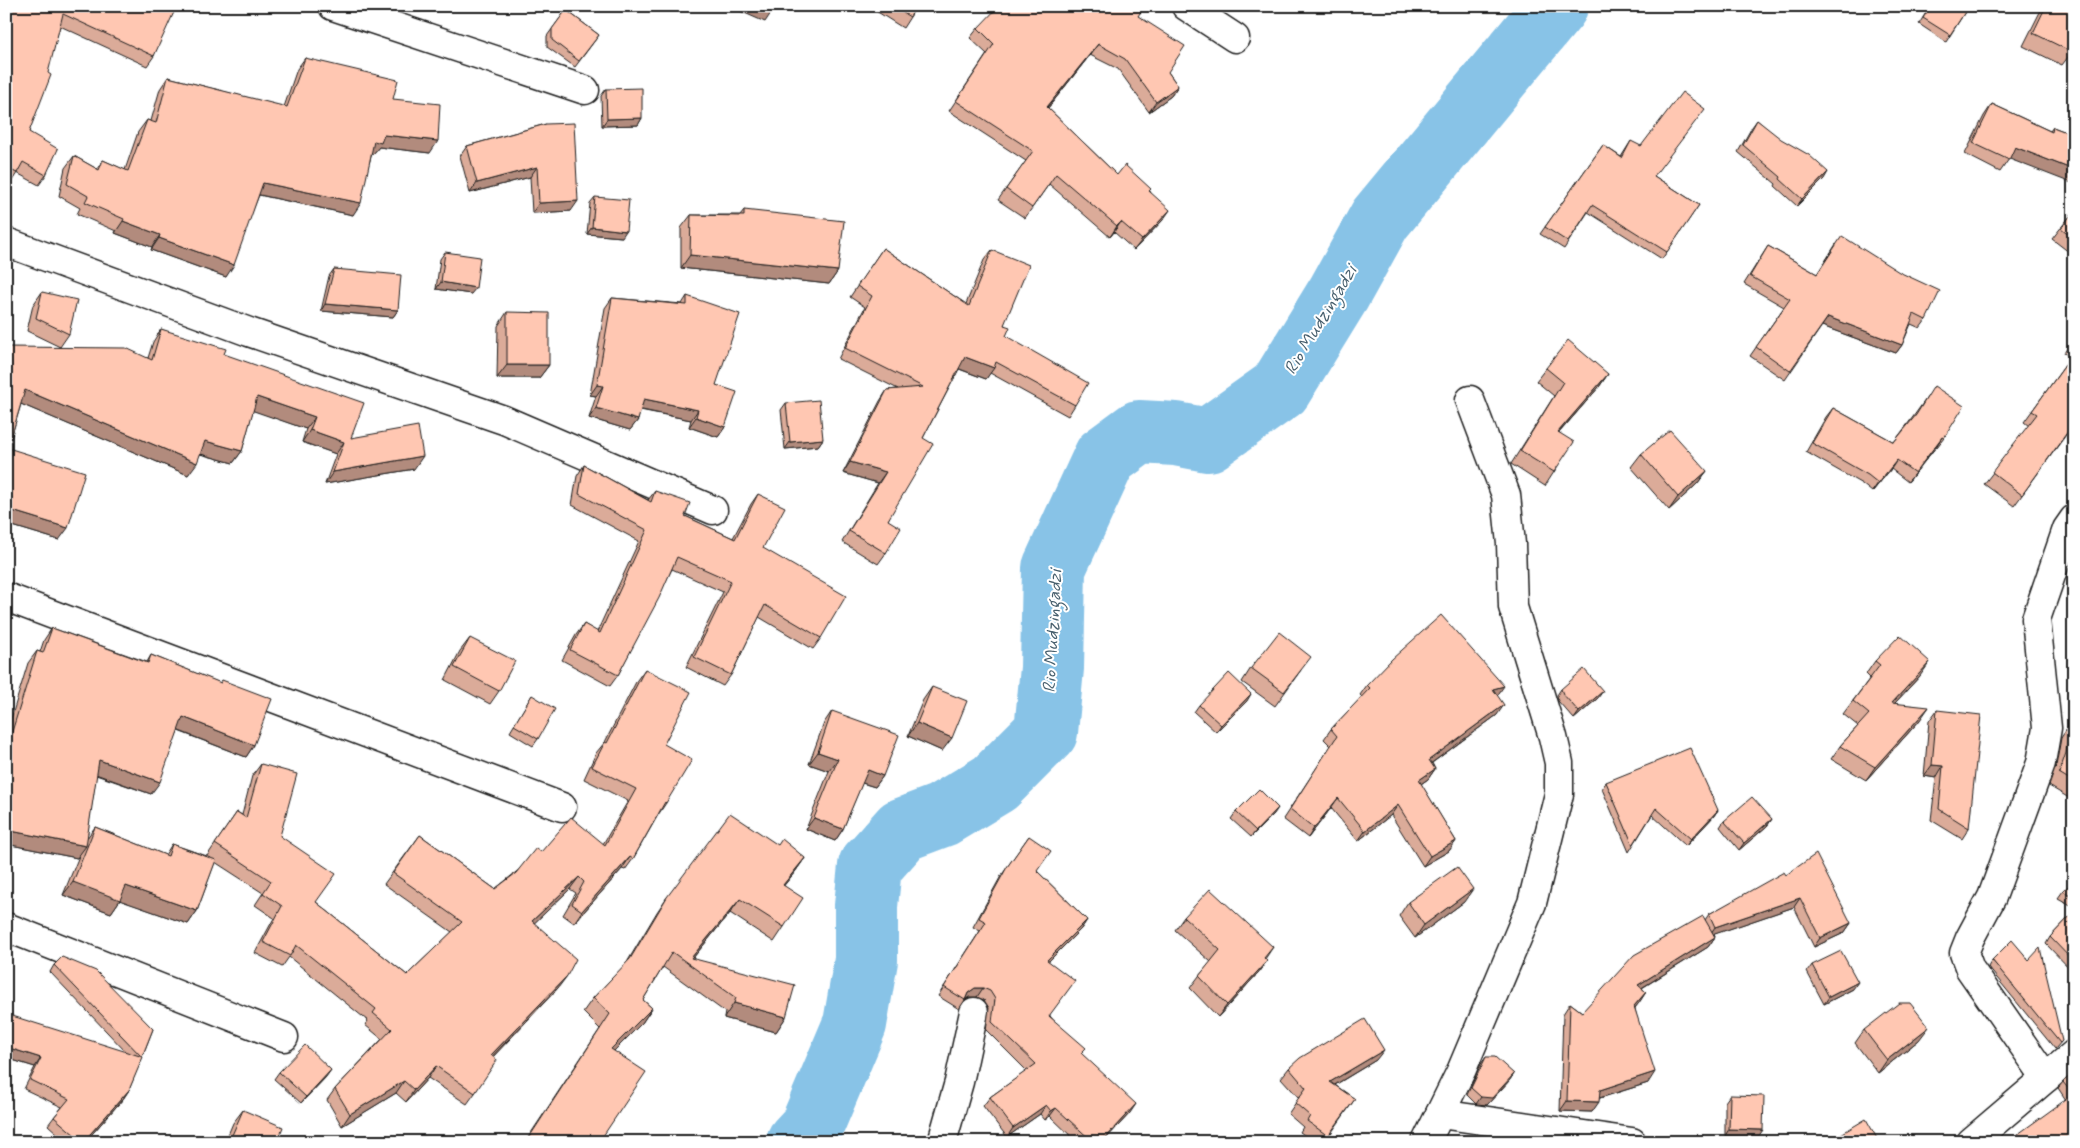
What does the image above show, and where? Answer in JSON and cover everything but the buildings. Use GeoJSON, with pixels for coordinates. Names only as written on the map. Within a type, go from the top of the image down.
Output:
{"type":"FeatureCollection","features":[{"type":"Feature","properties":{"kind":"street"},"geometry":{"type":"LineString","coordinates":[[333,6],[585,90]]}},
{"type":"Feature","properties":{"kind":"street"},"geometry":{"type":"LineString","coordinates":[[1186,6],[1236,38]]}},
{"type":"Feature","properties":{"kind":"street"},"geometry":{"type":"LineString","coordinates":[[6,242],[248,332],[504,420],[713,510]]}},
{"type":"Feature","properties":{"kind":"street"},"geometry":{"type":"LineString","coordinates":[[1426,1142],[1462,1069],[1532,903],[1559,794],[1559,763],[1555,746],[1513,607],[1511,544],[1506,495],[1470,400]]}},
{"type":"Feature","properties":{"kind":"street"},"geometry":{"type":"LineString","coordinates":[[2046,1078],[1970,969],[1964,953],[1992,897],[2041,763],[2047,728],[2036,619],[2067,529],[2074,519]]}},
{"type":"Feature","properties":{"kind":"street"},"geometry":{"type":"LineString","coordinates":[[6,597],[562,807]]}},
{"type":"Feature","properties":{"kind":"street"},"geometry":{"type":"LineString","coordinates":[[6,927],[284,1037]]}},
{"type":"Feature","properties":{"kind":"street"},"geometry":{"type":"LineString","coordinates":[[942,1142],[959,1082],[974,1012]]}},
{"type":"Feature","properties":{"kind":"street"},"geometry":{"type":"LineString","coordinates":[[1971,1142],[2074,1054]]}},
{"type":"Feature","properties":{"kind":"street"},"geometry":{"type":"LineString","coordinates":[[1440,1114],[1632,1142]]}},
{"type":"Feature","properties":{"kind":"waterway","name":"Rio Mudzingadzi"},"geometry":{"type":"LineString","coordinates":[[798,1142],[811,1128],[855,1024],[866,960],[866,906],[870,866],[902,830],[942,815],[995,783],[1046,732],[1052,668],[1054,568],[1105,457],[1139,432],[1176,434],[1208,440],[1280,389],[1339,293],[1380,219],[1556,6]]}}]}
